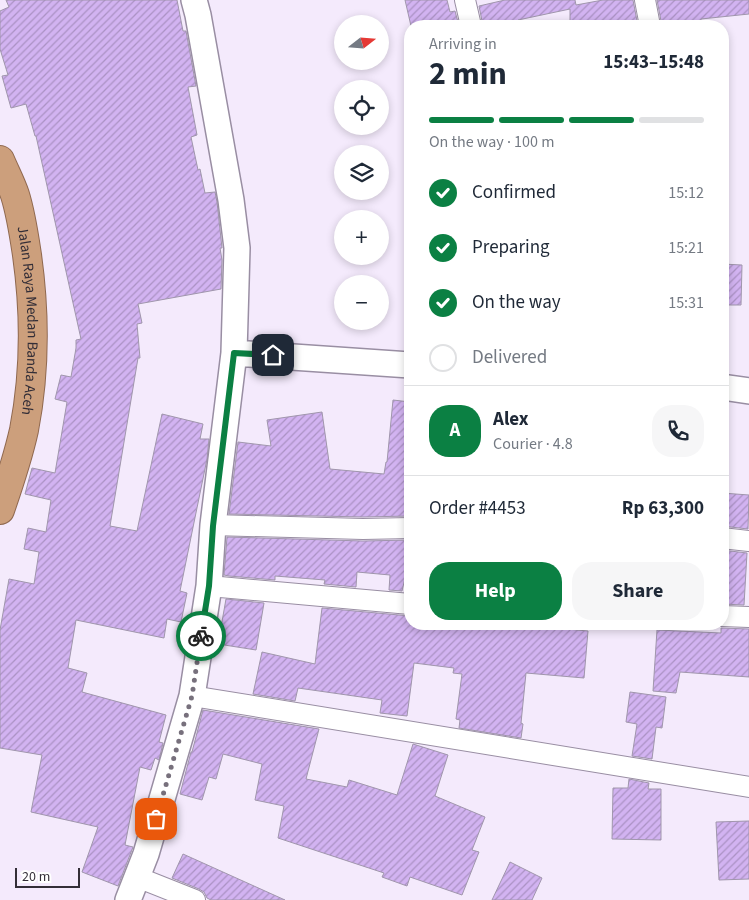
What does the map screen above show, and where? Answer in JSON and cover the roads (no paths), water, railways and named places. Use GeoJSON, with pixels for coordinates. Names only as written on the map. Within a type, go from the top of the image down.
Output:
{"type":"FeatureCollection","features":[{"type":"Feature","properties":{"kind":"highway","name":"Jalan Raya Medan Banda Aceh"},"geometry":{"type":"LineString","coordinates":[[0,160],[15,195],[23,230],[30,276],[32,331],[31,382],[24,430],[0,510]]}},
{"type":"Feature","properties":{"kind":"street"},"geometry":{"type":"LineString","coordinates":[[128,900],[146,854],[192,696],[209,586],[213,526],[234,353],[237,248],[229,190],[194,0]]}},
{"type":"Feature","properties":{"kind":"street"},"geometry":{"type":"LineString","coordinates":[[465,0],[470,20]]}},
{"type":"Feature","properties":{"kind":"street"},"geometry":{"type":"LineString","coordinates":[[646,0],[649,20]]}},
{"type":"Feature","properties":{"kind":"street"},"geometry":{"type":"LineString","coordinates":[[234,353],[404,365]]}},
{"type":"Feature","properties":{"kind":"street"},"geometry":{"type":"LineString","coordinates":[[729,389],[749,391]]}},
{"type":"Feature","properties":{"kind":"street"},"geometry":{"type":"LineString","coordinates":[[213,526],[404,528]]}},
{"type":"Feature","properties":{"kind":"street"},"geometry":{"type":"LineString","coordinates":[[729,539],[749,541]]}},
{"type":"Feature","properties":{"kind":"street"},"geometry":{"type":"LineString","coordinates":[[209,586],[404,603]]}},
{"type":"Feature","properties":{"kind":"street"},"geometry":{"type":"LineString","coordinates":[[729,616],[749,617]]}},
{"type":"Feature","properties":{"kind":"street"},"geometry":{"type":"LineString","coordinates":[[192,696],[749,787]]}},
{"type":"Feature","properties":{"kind":"street"},"geometry":{"type":"LineString","coordinates":[[138,877],[195,900]]}}]}
